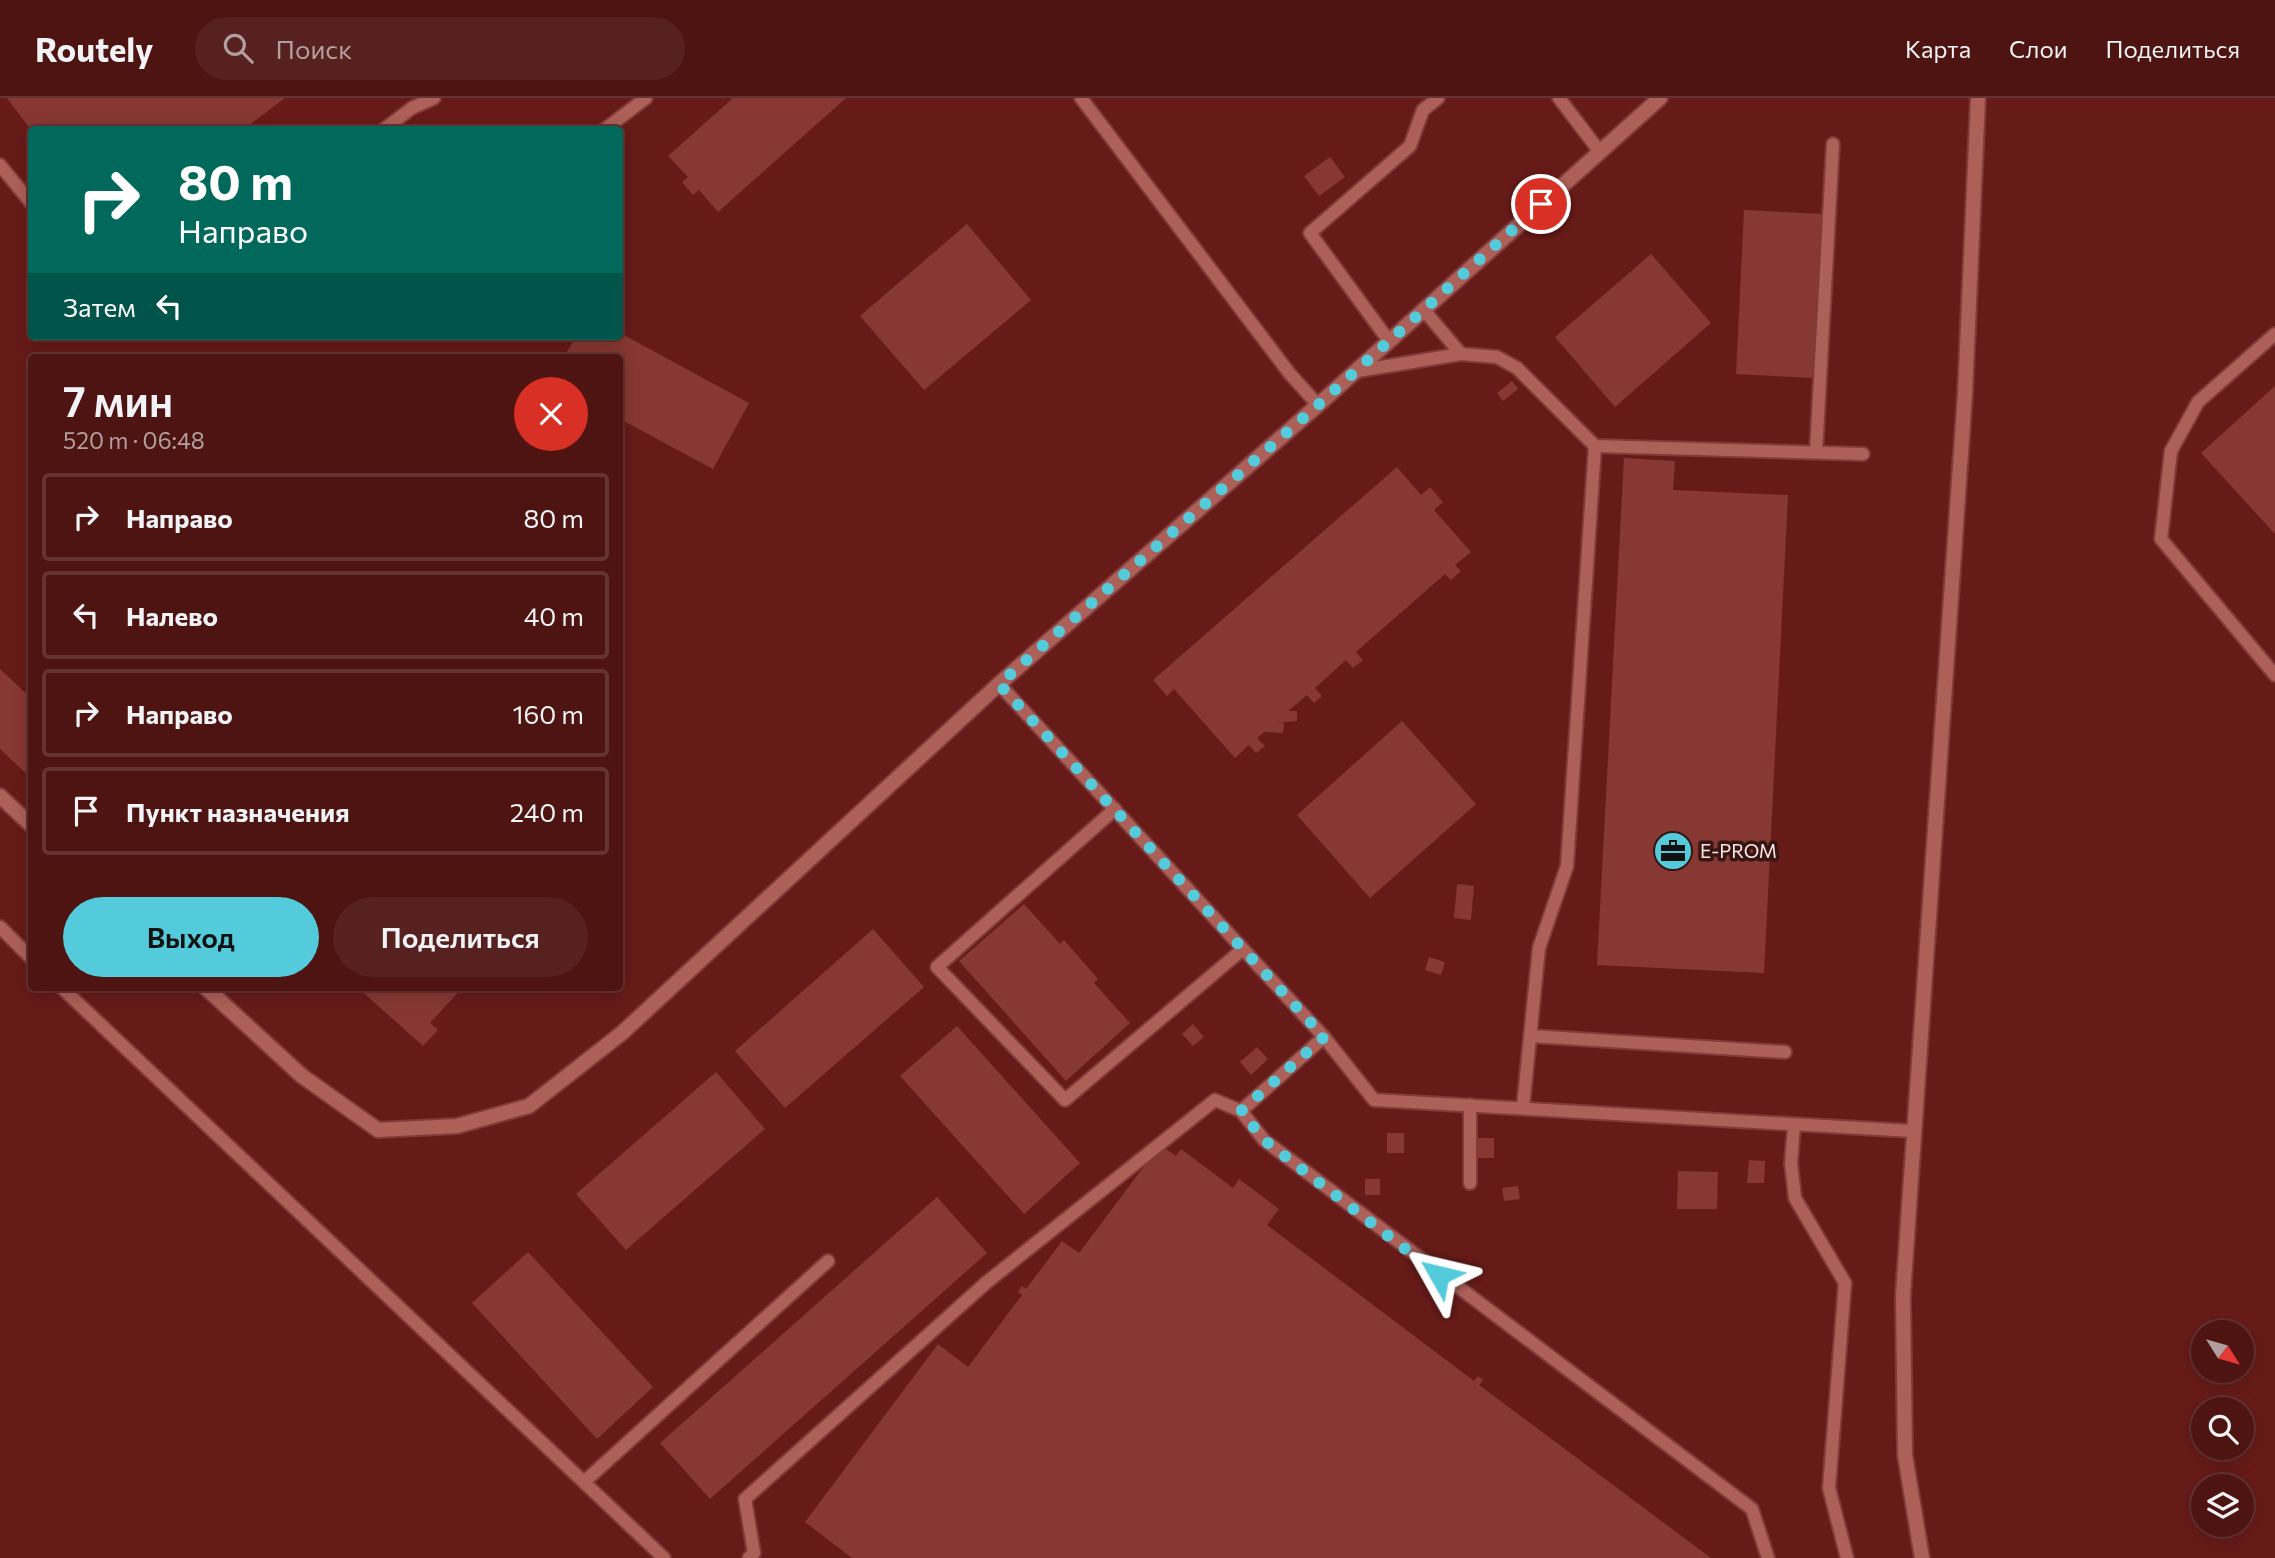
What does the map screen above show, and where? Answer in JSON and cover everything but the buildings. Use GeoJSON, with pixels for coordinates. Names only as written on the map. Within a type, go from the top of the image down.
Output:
{"type":"FeatureCollection","features":[{"type":"Feature","properties":{"kind":"street"},"geometry":{"type":"LineString","coordinates":[[209,991],[302,1076],[377,1130],[457,1126],[529,1106],[622,1033],[999,684],[1357,371],[1660,98]]}},
{"type":"Feature","properties":{"kind":"street"},"geometry":{"type":"LineString","coordinates":[[1969,98],[1976,124]]}},
{"type":"Feature","properties":{"kind":"street"},"geometry":{"type":"LineString","coordinates":[[1922,1558],[1905,1455],[1903,1295],[1912,1131],[1965,394],[1978,98]]}},
{"type":"Feature","properties":{"kind":"street"},"geometry":{"type":"LineString","coordinates":[[2,803],[28,823]]}},
{"type":"Feature","properties":{"kind":"lane"},"geometry":{"type":"LineString","coordinates":[[388,126],[412,108],[434,98]]}},
{"type":"Feature","properties":{"kind":"lane"},"geometry":{"type":"LineString","coordinates":[[609,126],[646,98]]}},
{"type":"Feature","properties":{"kind":"lane"},"geometry":{"type":"LineString","coordinates":[[1081,98],[1290,374],[1318,405]]}},
{"type":"Feature","properties":{"kind":"lane"},"geometry":{"type":"LineString","coordinates":[[1389,341],[1310,233],[1410,146],[1423,110],[1438,98]]}},
{"type":"Feature","properties":{"kind":"lane"},"geometry":{"type":"LineString","coordinates":[[1559,98],[1600,152]]}},
{"type":"Feature","properties":{"kind":"lane"},"geometry":{"type":"LineString","coordinates":[[1816,452],[1833,144]]}},
{"type":"Feature","properties":{"kind":"lane"},"geometry":{"type":"LineString","coordinates":[[0,165],[28,199]]}},
{"type":"Feature","properties":{"kind":"lane"},"geometry":{"type":"LineString","coordinates":[[1423,309],[1461,354]]}},
{"type":"Feature","properties":{"kind":"lane"},"geometry":{"type":"LineString","coordinates":[[2275,334],[2198,402],[2171,451],[2161,539],[2275,675]]}},
{"type":"Feature","properties":{"kind":"lane"},"geometry":{"type":"LineString","coordinates":[[1357,371],[1461,354],[1497,357],[1517,368],[1595,446],[1863,454]]}},
{"type":"Feature","properties":{"kind":"lane"},"geometry":{"type":"LineString","coordinates":[[1523,1107],[1539,948],[1567,866],[1595,446]]}},
{"type":"Feature","properties":{"kind":"lane"},"geometry":{"type":"LineString","coordinates":[[999,684],[1324,1037],[1374,1100],[1912,1131]]}},
{"type":"Feature","properties":{"kind":"lane"},"geometry":{"type":"LineString","coordinates":[[1115,809],[937,967],[1065,1100],[1243,949]]}},
{"type":"Feature","properties":{"kind":"lane"},"geometry":{"type":"LineString","coordinates":[[0,927],[28,955]]}},
{"type":"Feature","properties":{"kind":"lane"},"geometry":{"type":"LineString","coordinates":[[65,991],[664,1558]]}},
{"type":"Feature","properties":{"kind":"lane"},"geometry":{"type":"LineString","coordinates":[[1530,1036],[1785,1052]]}},
{"type":"Feature","properties":{"kind":"lane"},"geometry":{"type":"LineString","coordinates":[[1241,1111],[1324,1037]]}},
{"type":"Feature","properties":{"kind":"lane"},"geometry":{"type":"LineString","coordinates":[[749,1558],[754,1553],[745,1499],[987,1282],[1215,1100],[1241,1111],[1264,1140],[1752,1509],[1768,1558]]}},
{"type":"Feature","properties":{"kind":"lane"},"geometry":{"type":"LineString","coordinates":[[1470,1105],[1470,1183]]}},
{"type":"Feature","properties":{"kind":"lane"},"geometry":{"type":"LineString","coordinates":[[1794,1126],[1791,1163],[1795,1198],[1845,1283],[1829,1488],[1847,1558]]}},
{"type":"Feature","properties":{"kind":"lane"},"geometry":{"type":"LineString","coordinates":[[584,1482],[828,1261]]}},
{"type":"Feature","properties":{"kind":"place","name":"E-PROM"},"geometry":{"type":"Point","coordinates":[1673,851]}},
{"type":"Feature","properties":{"kind":"route"},"geometry":{"type":"LineString","coordinates":[[1439,1275],[1264,1140],[1241,1111],[1324,1037],[999,684],[1318,405],[1541,204]]}}]}
